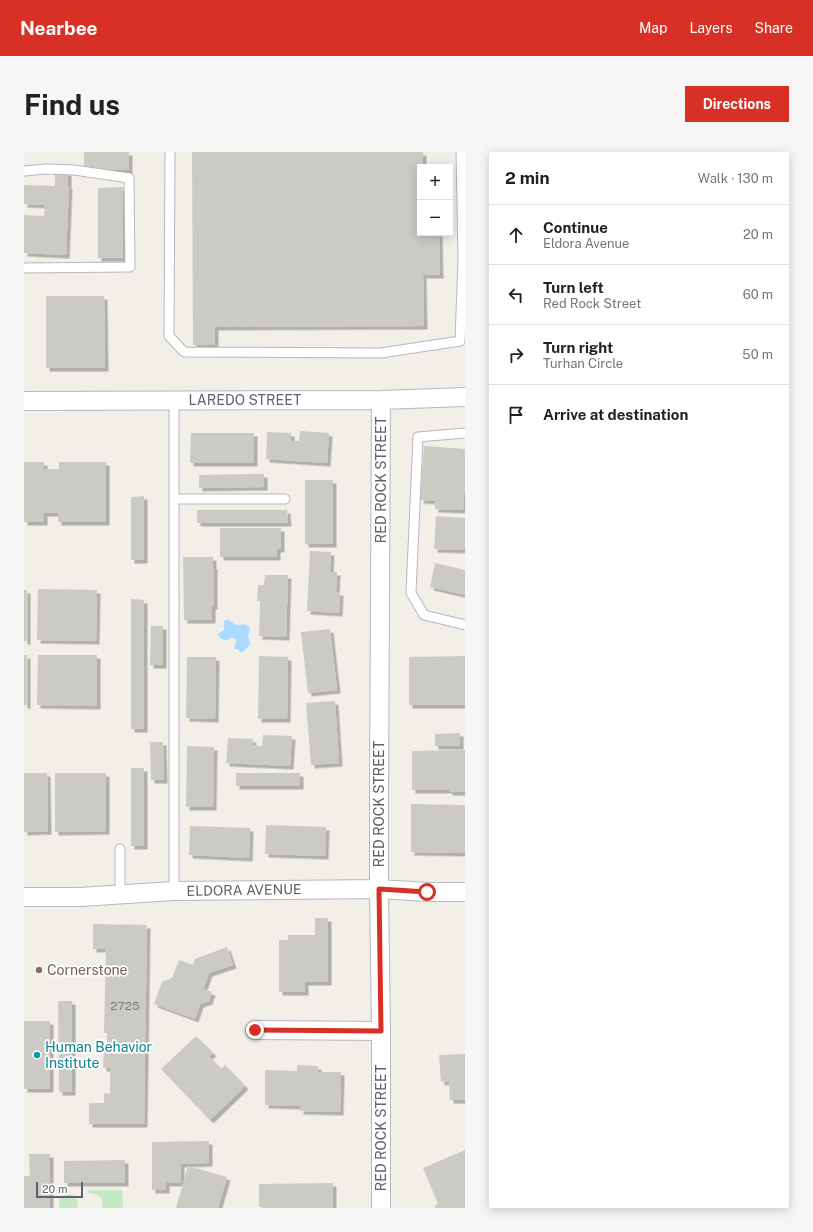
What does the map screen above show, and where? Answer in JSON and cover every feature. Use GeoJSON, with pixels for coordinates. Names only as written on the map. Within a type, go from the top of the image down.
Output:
{"type":"FeatureCollection","features":[{"type":"Feature","properties":{"kind":"street","name":"LAREDO STREET"},"geometry":{"type":"LineString","coordinates":[[24,401],[381,400],[465,397]]}},
{"type":"Feature","properties":{"kind":"street","name":"RED ROCK STREET"},"geometry":{"type":"LineString","coordinates":[[381,400],[379,889],[381,1208]]}},
{"type":"Feature","properties":{"kind":"street","name":"ELDORA AVENUE"},"geometry":{"type":"LineString","coordinates":[[24,897],[80,897],[174,891],[379,889],[427,892],[465,892]]}},
{"type":"Feature","properties":{"kind":"street"},"geometry":{"type":"LineString","coordinates":[[255,1030],[381,1031]]}},
{"type":"Feature","properties":{"kind":"lane"},"geometry":{"type":"LineString","coordinates":[[170,152],[169,336],[184,352],[381,353],[460,341],[463,294],[461,152]]}},
{"type":"Feature","properties":{"kind":"lane"},"geometry":{"type":"LineString","coordinates":[[24,171],[46,169],[74,170],[129,178],[130,267],[24,268]]}},
{"type":"Feature","properties":{"kind":"lane"},"geometry":{"type":"LineString","coordinates":[[174,400],[174,891]]}},
{"type":"Feature","properties":{"kind":"lane"},"geometry":{"type":"LineString","coordinates":[[465,433],[418,437],[411,593],[424,615],[465,625]]}},
{"type":"Feature","properties":{"kind":"lane"},"geometry":{"type":"LineString","coordinates":[[174,499],[285,499]]}},
{"type":"Feature","properties":{"kind":"lane"},"geometry":{"type":"LineString","coordinates":[[120,849],[120,894]]}},
{"type":"Feature","properties":{"kind":"green space"},"geometry":{"type":"Polygon","coordinates":[[[88,1190],[122,1190],[123,1208],[102,1208],[100,1197],[92,1193],[88,1193],[88,1190]]]}},
{"type":"Feature","properties":{"kind":"green space"},"geometry":{"type":"Polygon","coordinates":[[[65,1194],[71,1194],[76,1197],[78,1202],[77,1208],[60,1208],[59,1204],[61,1197],[65,1194]]]}},
{"type":"Feature","properties":{"kind":"water"},"geometry":{"type":"Polygon","coordinates":[[[227,619],[236,625],[245,625],[250,627],[248,636],[250,642],[249,646],[243,652],[240,652],[238,649],[234,648],[236,640],[234,638],[225,640],[218,634],[224,630],[224,621],[227,619]]]}},
{"type":"Feature","properties":{"kind":"building"},"geometry":{"type":"Polygon","coordinates":[[[84,152],[129,152],[129,170],[84,170],[84,152]]]}},
{"type":"Feature","properties":{"kind":"building"},"geometry":{"type":"Polygon","coordinates":[[[192,152],[423,152],[423,164],[417,164],[417,236],[439,236],[440,275],[423,275],[424,326],[215,327],[215,345],[193,345],[192,152]]]}},
{"type":"Feature","properties":{"kind":"building"},"geometry":{"type":"Polygon","coordinates":[[[55,172],[68,172],[69,186],[66,255],[24,253],[24,215],[44,216],[45,205],[24,204],[24,185],[55,186],[55,172]]]}},
{"type":"Feature","properties":{"kind":"building"},"geometry":{"type":"Polygon","coordinates":[[[123,187],[123,258],[98,258],[98,188],[123,187]]]}},
{"type":"Feature","properties":{"kind":"building"},"geometry":{"type":"Polygon","coordinates":[[[46,296],[104,296],[105,368],[46,368],[46,296]]]}},
{"type":"Feature","properties":{"kind":"building"},"geometry":{"type":"Polygon","coordinates":[[[300,431],[329,433],[327,463],[266,459],[267,432],[291,433],[291,441],[299,441],[300,431]]]}},
{"type":"Feature","properties":{"kind":"building"},"geometry":{"type":"Polygon","coordinates":[[[191,433],[254,433],[254,463],[190,463],[191,433]]]}},
{"type":"Feature","properties":{"kind":"building"},"geometry":{"type":"Polygon","coordinates":[[[424,446],[465,449],[463,510],[435,509],[435,501],[420,500],[424,446]]]}},
{"type":"Feature","properties":{"kind":"building"},"geometry":{"type":"Polygon","coordinates":[[[24,462],[44,462],[44,469],[59,469],[59,462],[106,462],[106,522],[58,522],[58,513],[44,513],[44,522],[24,522],[24,462]]]}},
{"type":"Feature","properties":{"kind":"building"},"geometry":{"type":"Polygon","coordinates":[[[264,474],[264,487],[199,488],[199,475],[264,474]]]}},
{"type":"Feature","properties":{"kind":"building"},"geometry":{"type":"Polygon","coordinates":[[[305,480],[333,480],[333,544],[305,544],[305,480]]]}},
{"type":"Feature","properties":{"kind":"building"},"geometry":{"type":"Polygon","coordinates":[[[144,496],[144,560],[131,560],[131,497],[144,496]]]}},
{"type":"Feature","properties":{"kind":"building"},"geometry":{"type":"Polygon","coordinates":[[[197,510],[287,510],[288,523],[197,523],[197,510]]]}},
{"type":"Feature","properties":{"kind":"building"},"geometry":{"type":"Polygon","coordinates":[[[436,516],[465,518],[464,550],[434,549],[436,516]]]}},
{"type":"Feature","properties":{"kind":"building"},"geometry":{"type":"Polygon","coordinates":[[[220,528],[281,528],[281,549],[277,549],[277,557],[220,557],[220,528]]]}},
{"type":"Feature","properties":{"kind":"building"},"geometry":{"type":"Polygon","coordinates":[[[310,551],[331,552],[330,572],[337,572],[336,592],[340,592],[339,613],[307,611],[310,551]]]}},
{"type":"Feature","properties":{"kind":"building"},"geometry":{"type":"Polygon","coordinates":[[[183,557],[213,557],[214,606],[212,606],[212,620],[184,620],[183,557]]]}},
{"type":"Feature","properties":{"kind":"building"},"geometry":{"type":"Polygon","coordinates":[[[435,563],[465,570],[465,595],[430,587],[435,563]]]}},
{"type":"Feature","properties":{"kind":"building"},"geometry":{"type":"Polygon","coordinates":[[[265,575],[288,575],[286,637],[259,636],[260,601],[257,601],[258,585],[264,585],[265,575]]]}},
{"type":"Feature","properties":{"kind":"building"},"geometry":{"type":"Polygon","coordinates":[[[38,589],[97,590],[96,641],[37,640],[38,589]]]}},
{"type":"Feature","properties":{"kind":"building"},"geometry":{"type":"Polygon","coordinates":[[[24,590],[27,590],[27,641],[24,641],[24,590]]]}},
{"type":"Feature","properties":{"kind":"building"},"geometry":{"type":"Polygon","coordinates":[[[131,599],[144,600],[144,729],[131,729],[131,599]]]}},
{"type":"Feature","properties":{"kind":"building"},"geometry":{"type":"Polygon","coordinates":[[[151,626],[163,626],[163,665],[150,665],[151,626]]]}},
{"type":"Feature","properties":{"kind":"building"},"geometry":{"type":"Polygon","coordinates":[[[330,629],[337,690],[308,693],[301,632],[330,629]]]}},
{"type":"Feature","properties":{"kind":"building"},"geometry":{"type":"Polygon","coordinates":[[[24,655],[27,655],[27,705],[24,705],[24,655]]]}},
{"type":"Feature","properties":{"kind":"building"},"geometry":{"type":"Polygon","coordinates":[[[38,655],[97,655],[97,706],[37,705],[38,655]]]}},
{"type":"Feature","properties":{"kind":"building"},"geometry":{"type":"Polygon","coordinates":[[[259,656],[288,657],[287,719],[258,719],[259,656]]]}},
{"type":"Feature","properties":{"kind":"building"},"geometry":{"type":"Polygon","coordinates":[[[465,656],[465,705],[409,705],[409,657],[465,656]]]}},
{"type":"Feature","properties":{"kind":"building"},"geometry":{"type":"Polygon","coordinates":[[[187,657],[216,657],[215,719],[186,718],[187,657]]]}},
{"type":"Feature","properties":{"kind":"building"},"geometry":{"type":"Polygon","coordinates":[[[335,701],[339,763],[311,765],[306,703],[335,701]]]}},
{"type":"Feature","properties":{"kind":"building"},"geometry":{"type":"Polygon","coordinates":[[[460,733],[460,746],[435,746],[435,734],[460,733]]]}},
{"type":"Feature","properties":{"kind":"building"},"geometry":{"type":"Polygon","coordinates":[[[263,735],[292,736],[290,766],[226,763],[228,738],[253,739],[252,745],[262,746],[263,735]]]}},
{"type":"Feature","properties":{"kind":"building"},"geometry":{"type":"Polygon","coordinates":[[[150,742],[163,742],[164,780],[151,780],[150,742]]]}},
{"type":"Feature","properties":{"kind":"building"},"geometry":{"type":"Polygon","coordinates":[[[187,746],[214,747],[213,807],[186,807],[187,746]]]}},
{"type":"Feature","properties":{"kind":"building"},"geometry":{"type":"Polygon","coordinates":[[[465,750],[465,792],[449,792],[449,790],[412,790],[412,751],[465,750]]]}},
{"type":"Feature","properties":{"kind":"building"},"geometry":{"type":"Polygon","coordinates":[[[131,768],[144,768],[144,846],[131,846],[131,768]]]}},
{"type":"Feature","properties":{"kind":"building"},"geometry":{"type":"Polygon","coordinates":[[[24,773],[47,773],[48,831],[24,832],[24,773]]]}},
{"type":"Feature","properties":{"kind":"building"},"geometry":{"type":"Polygon","coordinates":[[[55,773],[106,773],[106,831],[55,832],[55,773]]]}},
{"type":"Feature","properties":{"kind":"building"},"geometry":{"type":"Polygon","coordinates":[[[236,773],[300,773],[300,786],[236,786],[236,773]]]}},
{"type":"Feature","properties":{"kind":"building"},"geometry":{"type":"Polygon","coordinates":[[[411,804],[465,805],[465,853],[411,852],[411,804]]]}},
{"type":"Feature","properties":{"kind":"building"},"geometry":{"type":"Polygon","coordinates":[[[266,825],[326,827],[325,856],[265,854],[266,825]]]}},
{"type":"Feature","properties":{"kind":"building"},"geometry":{"type":"Polygon","coordinates":[[[190,826],[250,828],[249,858],[189,855],[190,826]]]}},
{"type":"Feature","properties":{"kind":"building"},"geometry":{"type":"Polygon","coordinates":[[[315,918],[328,918],[328,982],[305,982],[305,992],[279,992],[279,940],[288,940],[288,935],[315,935],[315,918]]]}},
{"type":"Feature","properties":{"kind":"building"},"geometry":{"type":"Polygon","coordinates":[[[93,924],[147,925],[144,1124],[89,1124],[89,1103],[104,1103],[104,1093],[110,1094],[110,1068],[103,1068],[104,1048],[107,1048],[107,1033],[104,1033],[106,949],[93,949],[93,924]]]}},
{"type":"Feature","properties":{"kind":"building"},"geometry":{"type":"Polygon","coordinates":[[[227,947],[233,965],[209,973],[203,989],[212,992],[209,1001],[200,1004],[195,1019],[154,1004],[162,982],[172,978],[179,960],[193,965],[195,959],[227,947]]]}},
{"type":"Feature","properties":{"kind":"building"},"geometry":{"type":"Polygon","coordinates":[[[58,1001],[72,1001],[72,1092],[59,1092],[58,1001]]]}},
{"type":"Feature","properties":{"kind":"building","name":"Human Behavior Institute"},"geometry":{"type":"Polygon","coordinates":[[[24,1021],[50,1021],[50,1089],[24,1089],[24,1021]]]}},
{"type":"Feature","properties":{"kind":"building"},"geometry":{"type":"Polygon","coordinates":[[[196,1036],[213,1053],[209,1056],[221,1069],[225,1065],[245,1086],[210,1120],[161,1069],[196,1036]]]}},
{"type":"Feature","properties":{"kind":"building"},"geometry":{"type":"Polygon","coordinates":[[[465,1054],[465,1100],[450,1100],[449,1081],[441,1082],[439,1055],[465,1054]]]}},
{"type":"Feature","properties":{"kind":"building"},"geometry":{"type":"Polygon","coordinates":[[[297,1065],[318,1066],[318,1072],[341,1072],[340,1112],[300,1111],[301,1106],[265,1105],[265,1070],[297,1071],[297,1065]]]}},
{"type":"Feature","properties":{"kind":"building"},"geometry":{"type":"Polygon","coordinates":[[[209,1141],[209,1163],[181,1164],[181,1183],[166,1183],[166,1190],[152,1190],[152,1142],[209,1141]]]}},
{"type":"Feature","properties":{"kind":"building"},"geometry":{"type":"Polygon","coordinates":[[[465,1150],[465,1208],[435,1208],[436,1204],[438,1204],[423,1168],[465,1150]]]}},
{"type":"Feature","properties":{"kind":"building"},"geometry":{"type":"Polygon","coordinates":[[[29,1154],[50,1154],[50,1208],[24,1208],[24,1176],[30,1176],[29,1154]]]}},
{"type":"Feature","properties":{"kind":"building"},"geometry":{"type":"Polygon","coordinates":[[[125,1160],[125,1183],[64,1183],[64,1161],[125,1160]]]}},
{"type":"Feature","properties":{"kind":"building"},"geometry":{"type":"Polygon","coordinates":[[[188,1166],[227,1177],[218,1208],[176,1208],[188,1166]]]}},
{"type":"Feature","properties":{"kind":"building"},"geometry":{"type":"Polygon","coordinates":[[[333,1183],[333,1208],[259,1207],[259,1184],[333,1183]]]}},
{"type":"Feature","properties":{"kind":"place","name":"Cornerstone"},"geometry":{"type":"Point","coordinates":[39,970]}},
{"type":"Feature","properties":{"kind":"place","name":"Human Behavior Institute"},"geometry":{"type":"Point","coordinates":[37,1055]}},
{"type":"Feature","properties":{"kind":"route"},"geometry":{"type":"LineString","coordinates":[[255,1030],[381,1031],[379,889],[427,892]]}}]}
